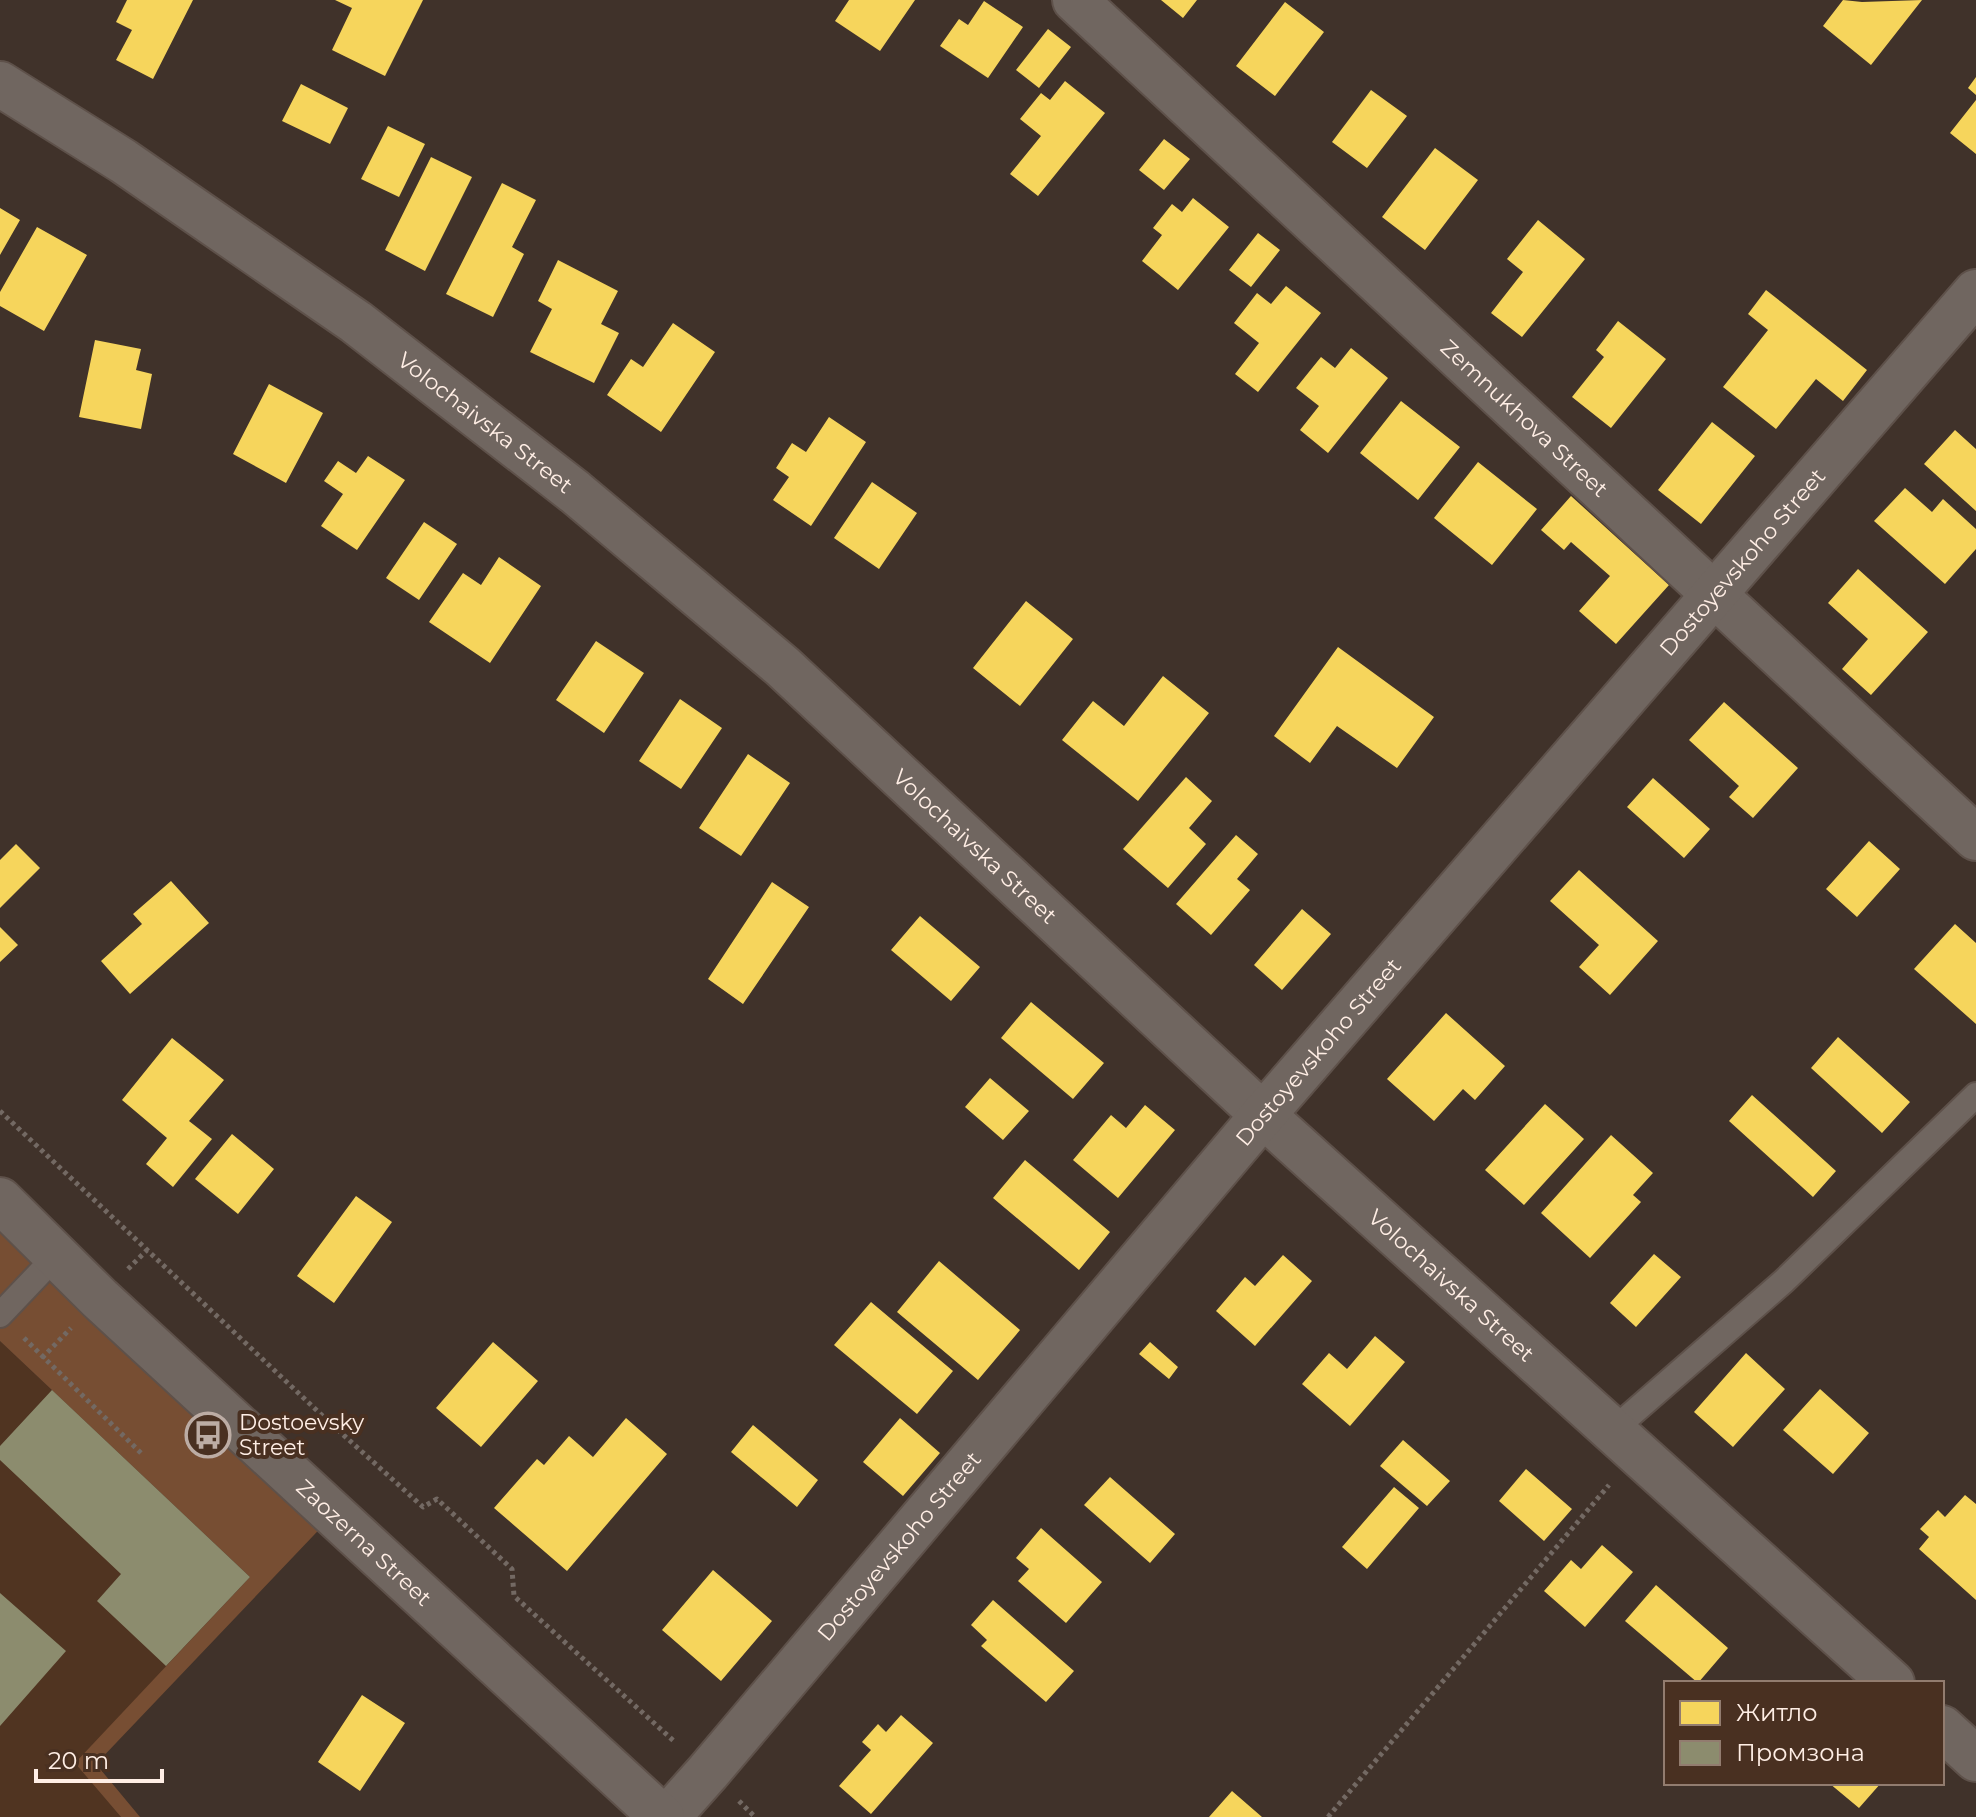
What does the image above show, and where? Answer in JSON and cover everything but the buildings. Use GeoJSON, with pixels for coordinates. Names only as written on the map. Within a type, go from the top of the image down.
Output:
{"type":"FeatureCollection","features":[{"type":"Feature","properties":{"kind":"street","name":"Zemnukhova Street"},"geometry":{"type":"LineString","coordinates":[[1075,0],[1976,838]]}},
{"type":"Feature","properties":{"kind":"street","name":"Volochaivska Street"},"geometry":{"type":"LineString","coordinates":[[0,84],[123,161],[356,322],[575,492],[782,666],[1263,1115],[1890,1681]]}},
{"type":"Feature","properties":{"kind":"street","name":"Dostoyevskoho Street"},"geometry":{"type":"LineString","coordinates":[[665,1817],[708,1772],[1263,1115],[1976,292]]}},
{"type":"Feature","properties":{"kind":"street","name":"Zaozerna Street"},"geometry":{"type":"LineString","coordinates":[[0,1200],[110,1308],[665,1817]]}},
{"type":"Feature","properties":{"kind":"street"},"geometry":{"type":"LineString","coordinates":[[1944,1730],[1976,1759]]}},
{"type":"Feature","properties":{"kind":"lane"},"geometry":{"type":"LineString","coordinates":[[1624,1442],[1976,1095]]}},
{"type":"Feature","properties":{"kind":"lane"},"geometry":{"type":"LineString","coordinates":[[0,1315],[57,1255]]}},
{"type":"Feature","properties":{"kind":"path"},"geometry":{"type":"LineString","coordinates":[[0,1111],[423,1507],[437,1499],[448,1509],[512,1569],[514,1596],[708,1772]]}},
{"type":"Feature","properties":{"kind":"path"},"geometry":{"type":"LineString","coordinates":[[42,1358],[143,1455]]}},
{"type":"Feature","properties":{"kind":"path"},"geometry":{"type":"LineString","coordinates":[[1328,1817],[1624,1442]]}},
{"type":"Feature","properties":{"kind":"shaded area"},"geometry":{"type":"Polygon","coordinates":[[[0,1200],[333,1515],[96,1764],[140,1817],[121,1817],[75,1763],[250,1577],[0,1341],[0,1200]]]}},
{"type":"Feature","properties":{"kind":"shaded area"},"geometry":{"type":"Polygon","coordinates":[[[0,1341],[250,1577],[76,1763],[121,1817],[0,1817],[0,1341]]]}},
{"type":"Feature","properties":{"kind":"place","name":"Dostoevsky Street"},"geometry":{"type":"Point","coordinates":[208,1435]}}]}
